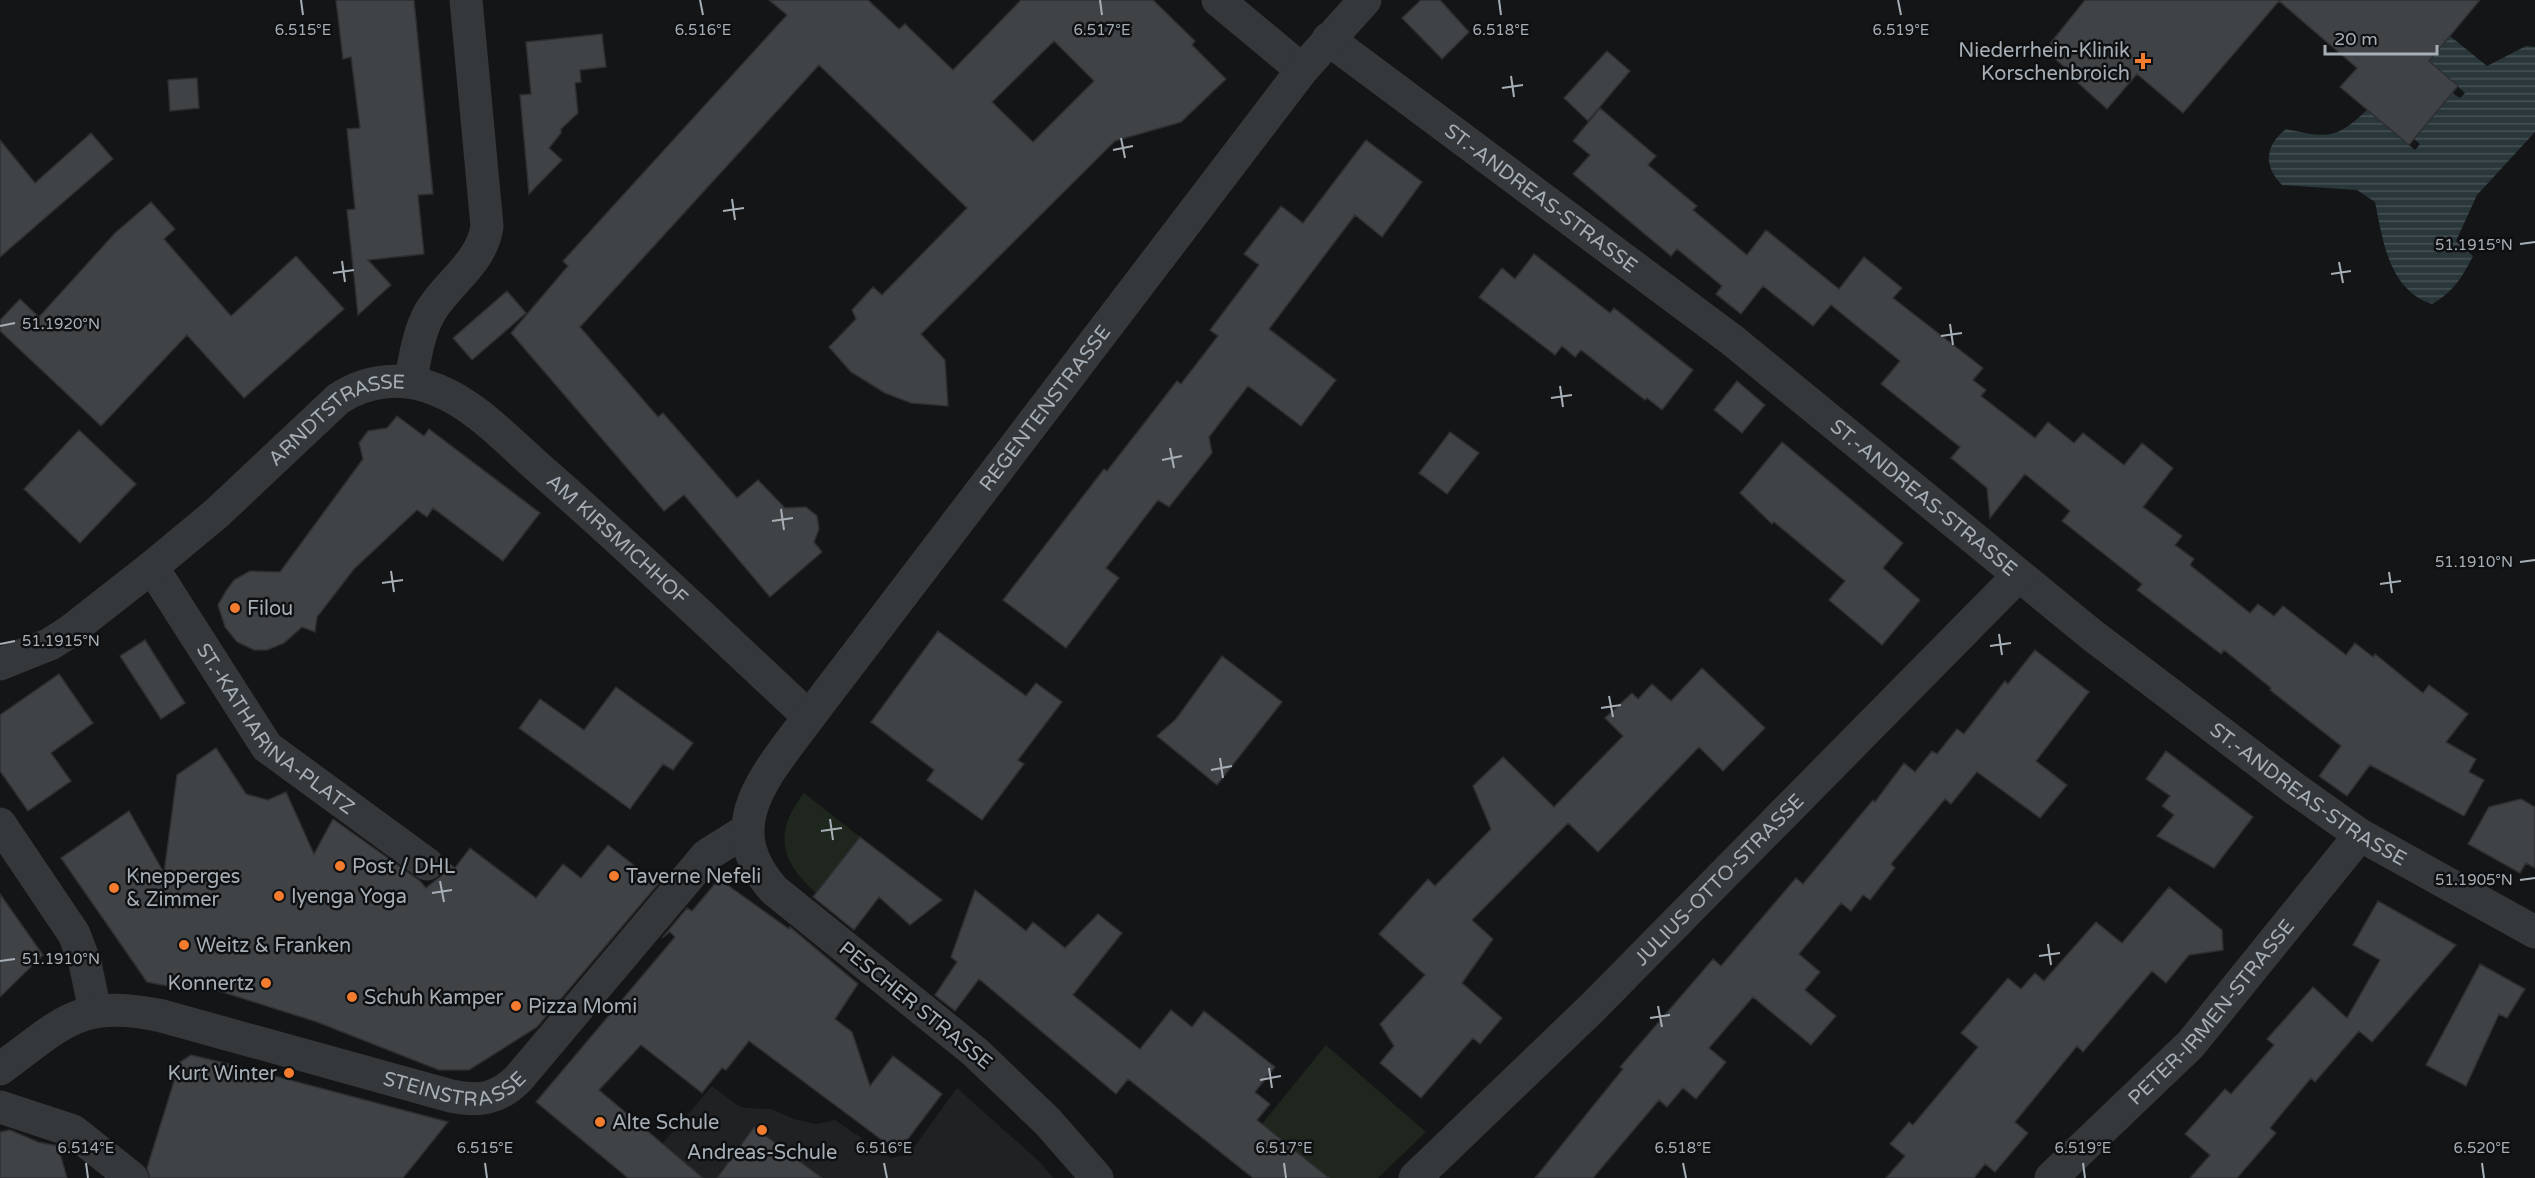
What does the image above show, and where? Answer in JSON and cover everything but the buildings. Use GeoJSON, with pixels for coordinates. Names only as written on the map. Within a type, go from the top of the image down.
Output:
{"type":"FeatureCollection","features":[{"type":"Feature","properties":{"kind":"street","name":"ARNDTSTRASSE"},"geometry":{"type":"LineString","coordinates":[[0,664],[50,644],[69,632],[152,567],[217,513],[338,399],[360,387],[377,382],[410,382],[428,316],[476,257],[487,231],[466,0]]}},
{"type":"Feature","properties":{"kind":"street"},"geometry":{"type":"LineString","coordinates":[[1218,0],[1302,70]]}},
{"type":"Feature","properties":{"kind":"street","name":"REGENTENSTRASSE"},"geometry":{"type":"LineString","coordinates":[[747,830],[752,803],[768,774],[809,717],[1302,70],[1365,0]]}},
{"type":"Feature","properties":{"kind":"street","name":"ST.-ANDREAS-STRASSE"},"geometry":{"type":"LineString","coordinates":[[1328,39],[1732,340],[2018,576],[2276,775],[2360,835],[2535,932]]}},
{"type":"Feature","properties":{"kind":"street","name":"AM KIRSMICHHOF"},"geometry":{"type":"LineString","coordinates":[[410,382],[435,389],[465,405],[594,516],[809,717]]}},
{"type":"Feature","properties":{"kind":"street","name":"ST.-KATHARINA-PLATZ"},"geometry":{"type":"LineString","coordinates":[[152,567],[267,747],[427,864]]}},
{"type":"Feature","properties":{"kind":"street","name":"JULIUS-OTTO-STRASSE"},"geometry":{"type":"LineString","coordinates":[[1415,1178],[1585,1015],[2018,576]]}},
{"type":"Feature","properties":{"kind":"street"},"geometry":{"type":"LineString","coordinates":[[0,824],[74,934],[85,963],[95,1011]]}},
{"type":"Feature","properties":{"kind":"street","name":"STEINSTRASSE"},"geometry":{"type":"LineString","coordinates":[[0,1069],[64,1023],[95,1011],[117,1008],[139,1011],[451,1096],[472,1100],[493,1098],[502,1094],[518,1079],[707,855],[747,830]]}},
{"type":"Feature","properties":{"kind":"street","name":"PESCHER STRASSE"},"geometry":{"type":"LineString","coordinates":[[747,830],[754,860],[774,890],[975,1052],[1048,1122],[1097,1178]]}},
{"type":"Feature","properties":{"kind":"street","name":"PETER-IRMEN-STRASSE"},"geometry":{"type":"LineString","coordinates":[[2051,1178],[2191,1044],[2360,835]]}},
{"type":"Feature","properties":{"kind":"street"},"geometry":{"type":"LineString","coordinates":[[0,1107],[73,1131],[132,1178]]}},
{"type":"Feature","properties":{"kind":"shaded area"},"geometry":{"type":"Polygon","coordinates":[[[2450,36],[2487,66],[2526,46],[2535,47],[2535,132],[2477,195],[2456,241],[2473,256],[2456,284],[2446,295],[2432,304],[2406,288],[2397,276],[2385,248],[2375,202],[2357,190],[2282,185],[2271,170],[2269,156],[2274,142],[2286,129],[2312,134],[2330,134],[2347,127],[2367,110],[2415,150],[2420,144],[2414,139],[2452,93],[2460,98],[2465,93],[2429,61],[2450,36]]]}},
{"type":"Feature","properties":{"kind":"shaded area"},"geometry":{"type":"Polygon","coordinates":[[[804,793],[860,837],[816,893],[795,870],[788,858],[785,846],[788,821],[804,793]]]}},
{"type":"Feature","properties":{"kind":"shaded area"},"geometry":{"type":"Polygon","coordinates":[[[1326,1045],[1426,1132],[1378,1178],[1313,1178],[1261,1125],[1326,1045]]]}},
{"type":"Feature","properties":{"kind":"shaded area","name":"Andreas-Schule"},"geometry":{"type":"Polygon","coordinates":[[[712,1086],[737,1105],[745,1108],[771,1109],[794,1119],[816,1124],[835,1120],[891,1158],[909,1154],[957,1088],[1040,1162],[1053,1178],[672,1178],[662,1144],[712,1086]]]}},
{"type":"Feature","properties":{"kind":"place","name":"Niederrhein-Klinik Korschenbroich"},"geometry":{"type":"Point","coordinates":[2143,61]}},
{"type":"Feature","properties":{"kind":"place","name":"Filou"},"geometry":{"type":"Point","coordinates":[235,608]}},
{"type":"Feature","properties":{"kind":"place","name":"Post / DHL"},"geometry":{"type":"Point","coordinates":[340,866]}},
{"type":"Feature","properties":{"kind":"place","name":"Taverne Nefeli"},"geometry":{"type":"Point","coordinates":[614,876]}},
{"type":"Feature","properties":{"kind":"place","name":"Knepperges & Zimmer"},"geometry":{"type":"Point","coordinates":[114,888]}},
{"type":"Feature","properties":{"kind":"place","name":"Iyenga Yoga"},"geometry":{"type":"Point","coordinates":[279,896]}},
{"type":"Feature","properties":{"kind":"place","name":"Weitz & Franken"},"geometry":{"type":"Point","coordinates":[184,945]}},
{"type":"Feature","properties":{"kind":"place","name":"Konnertz"},"geometry":{"type":"Point","coordinates":[266,983]}},
{"type":"Feature","properties":{"kind":"place","name":"Schuh Kamper"},"geometry":{"type":"Point","coordinates":[352,997]}},
{"type":"Feature","properties":{"kind":"place","name":"Pizza Momi"},"geometry":{"type":"Point","coordinates":[516,1006]}},
{"type":"Feature","properties":{"kind":"place","name":"Kurt Winter"},"geometry":{"type":"Point","coordinates":[289,1073]}},
{"type":"Feature","properties":{"kind":"place","name":"Alte Schule"},"geometry":{"type":"Point","coordinates":[600,1122]}},
{"type":"Feature","properties":{"kind":"place","name":"Andreas-Schule"},"geometry":{"type":"Point","coordinates":[762,1130]}}]}
